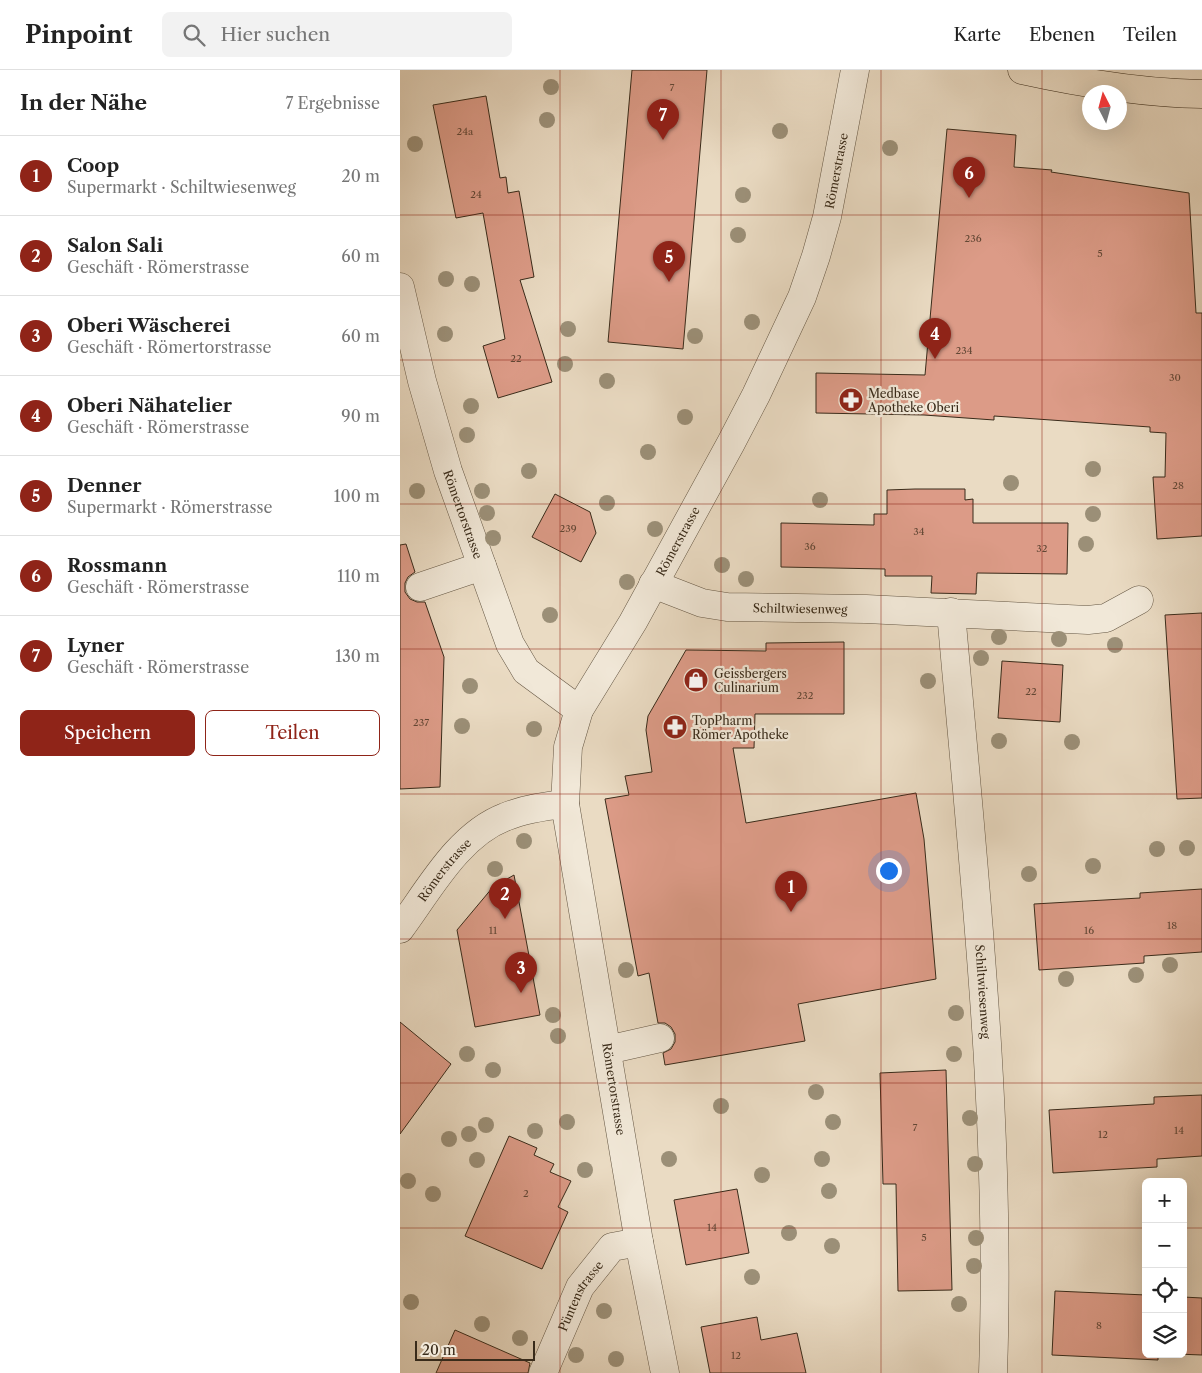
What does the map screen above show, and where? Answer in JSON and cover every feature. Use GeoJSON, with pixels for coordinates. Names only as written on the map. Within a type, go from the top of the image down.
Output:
{"type":"FeatureCollection","features":[{"type":"Feature","properties":{"kind":"main road"},"geometry":{"type":"LineString","coordinates":[[1022,70],[1099,84],[1160,92],[1202,94]]}},
{"type":"Feature","properties":{"kind":"street","name":"Römerstrasse"},"geometry":{"type":"LineString","coordinates":[[400,929],[450,862],[473,837],[504,817],[544,806],[565,804],[568,747],[579,710],[633,622],[756,395],[802,297],[827,217],[855,70]]}},
{"type":"Feature","properties":{"kind":"street","name":"Römertorstrasse"},"geometry":{"type":"LineString","coordinates":[[400,287],[432,418],[448,471],[518,660],[540,682],[579,710]]}},
{"type":"Feature","properties":{"kind":"street"},"geometry":{"type":"LineString","coordinates":[[420,587],[482,566]]}},
{"type":"Feature","properties":{"kind":"street","name":"Schiltwiesenweg"},"geometry":{"type":"LineString","coordinates":[[653,584],[702,603],[727,607],[951,612],[1088,620],[1106,618],[1139,600]]}},
{"type":"Feature","properties":{"kind":"street","name":"Schiltwiesenweg"},"geometry":{"type":"LineString","coordinates":[[951,612],[991,1084],[995,1280],[993,1373]]}},
{"type":"Feature","properties":{"kind":"street","name":"Römertorstrasse"},"geometry":{"type":"LineString","coordinates":[[565,804],[639,1242],[665,1373]]}},
{"type":"Feature","properties":{"kind":"street"},"geometry":{"type":"LineString","coordinates":[[607,1050],[660,1038]]}},
{"type":"Feature","properties":{"kind":"street","name":"Püntenstrasse"},"geometry":{"type":"LineString","coordinates":[[543,1373],[580,1286],[612,1247],[639,1242]]}},
{"type":"Feature","properties":{"kind":"building"},"geometry":{"type":"Polygon","coordinates":[[[632,70],[707,70],[683,349],[608,342],[632,70]]]}},
{"type":"Feature","properties":{"kind":"building"},"geometry":{"type":"Polygon","coordinates":[[[486,96],[500,178],[506,177],[508,193],[519,191],[534,277],[520,280],[552,382],[498,398],[483,346],[505,339],[483,213],[456,218],[433,105],[486,96]]]}},
{"type":"Feature","properties":{"kind":"building"},"geometry":{"type":"Polygon","coordinates":[[[947,129],[1016,135],[1014,167],[1052,170],[1051,172],[1189,193],[1196,313],[1202,313],[1202,536],[1157,539],[1153,477],[1165,477],[1166,433],[1150,432],[1150,427],[994,416],[994,420],[924,415],[816,413],[816,373],[925,375],[947,129]]]}},
{"type":"Feature","properties":{"kind":"building"},"geometry":{"type":"Polygon","coordinates":[[[965,489],[965,500],[973,499],[973,523],[1068,523],[1067,574],[977,573],[976,594],[931,593],[932,576],[885,576],[885,569],[781,567],[781,523],[874,525],[874,514],[887,514],[887,490],[965,489]]]}},
{"type":"Feature","properties":{"kind":"building"},"geometry":{"type":"Polygon","coordinates":[[[555,494],[590,512],[596,533],[581,562],[532,537],[555,494]]]}},
{"type":"Feature","properties":{"kind":"building"},"geometry":{"type":"Polygon","coordinates":[[[406,544],[415,572],[408,577],[405,583],[405,592],[410,599],[417,602],[425,602],[444,657],[440,787],[400,789],[400,545],[406,544]]]}},
{"type":"Feature","properties":{"kind":"building"},"geometry":{"type":"Polygon","coordinates":[[[1202,613],[1202,798],[1177,799],[1165,615],[1202,613]]]}},
{"type":"Feature","properties":{"kind":"building"},"geometry":{"type":"Polygon","coordinates":[[[844,642],[844,714],[755,714],[754,748],[733,748],[746,823],[916,793],[924,839],[936,979],[798,1004],[805,1041],[665,1065],[663,1053],[671,1049],[675,1042],[675,1034],[671,1027],[665,1023],[658,1023],[649,973],[638,976],[605,799],[629,795],[625,776],[652,772],[646,730],[648,716],[686,650],[766,651],[766,643],[844,642]]]}},
{"type":"Feature","properties":{"kind":"building"},"geometry":{"type":"Polygon","coordinates":[[[1002,661],[1063,665],[1060,722],[998,718],[1002,661]]]}},
{"type":"Feature","properties":{"kind":"building"},"geometry":{"type":"Polygon","coordinates":[[[514,875],[540,1015],[475,1027],[457,930],[493,887],[514,875]]]}},
{"type":"Feature","properties":{"kind":"building"},"geometry":{"type":"Polygon","coordinates":[[[1202,889],[1202,952],[1144,956],[1144,963],[1039,970],[1034,904],[1140,898],[1140,893],[1202,889]]]}},
{"type":"Feature","properties":{"kind":"building"},"geometry":{"type":"Polygon","coordinates":[[[400,1022],[451,1064],[400,1134],[400,1022]]]}},
{"type":"Feature","properties":{"kind":"building"},"geometry":{"type":"Polygon","coordinates":[[[946,1070],[952,1290],[898,1291],[896,1184],[883,1184],[880,1073],[946,1070]]]}},
{"type":"Feature","properties":{"kind":"building"},"geometry":{"type":"Polygon","coordinates":[[[1202,1095],[1202,1156],[1157,1159],[1157,1167],[1053,1173],[1049,1110],[1154,1104],[1154,1097],[1202,1095]]]}},
{"type":"Feature","properties":{"kind":"building"},"geometry":{"type":"Polygon","coordinates":[[[509,1136],[537,1148],[534,1155],[554,1164],[550,1172],[571,1181],[558,1207],[568,1212],[542,1269],[465,1236],[509,1136]]]}},
{"type":"Feature","properties":{"kind":"building"},"geometry":{"type":"Polygon","coordinates":[[[737,1189],[749,1253],[686,1265],[674,1200],[737,1189]]]}},
{"type":"Feature","properties":{"kind":"building"},"geometry":{"type":"Polygon","coordinates":[[[1055,1291],[1142,1295],[1142,1358],[1158,1358],[1158,1360],[1052,1355],[1055,1291]]]}},
{"type":"Feature","properties":{"kind":"building"},"geometry":{"type":"Polygon","coordinates":[[[1187,1297],[1202,1298],[1202,1355],[1187,1354],[1187,1297]]]}},
{"type":"Feature","properties":{"kind":"building"},"geometry":{"type":"Polygon","coordinates":[[[757,1317],[761,1340],[797,1333],[806,1373],[710,1373],[701,1327],[757,1317]]]}},
{"type":"Feature","properties":{"kind":"building"},"geometry":{"type":"Polygon","coordinates":[[[455,1330],[530,1363],[528,1373],[436,1373],[455,1330]]]}},
{"type":"Feature","properties":{"kind":"place","name":"Lyner"},"geometry":{"type":"Point","coordinates":[663,140]}},
{"type":"Feature","properties":{"kind":"place","name":"Rossmann"},"geometry":{"type":"Point","coordinates":[969,198]}},
{"type":"Feature","properties":{"kind":"place","name":"Denner"},"geometry":{"type":"Point","coordinates":[669,282]}},
{"type":"Feature","properties":{"kind":"place","name":"Oberi Nähatelier"},"geometry":{"type":"Point","coordinates":[935,359]}},
{"type":"Feature","properties":{"kind":"place","name":"Medbase Apotheke Oberi"},"geometry":{"type":"Point","coordinates":[851,400]}},
{"type":"Feature","properties":{"kind":"place","name":"Geissbergers Culinarium"},"geometry":{"type":"Point","coordinates":[696,680]}},
{"type":"Feature","properties":{"kind":"place","name":"TopPharm Römer Apotheke"},"geometry":{"type":"Point","coordinates":[675,727]}},
{"type":"Feature","properties":{"kind":"place","name":"Coop"},"geometry":{"type":"Point","coordinates":[791,912]}},
{"type":"Feature","properties":{"kind":"place","name":"Salon Sali"},"geometry":{"type":"Point","coordinates":[505,919]}},
{"type":"Feature","properties":{"kind":"place","name":"Oberi Wäscherei"},"geometry":{"type":"Point","coordinates":[521,993]}}]}
